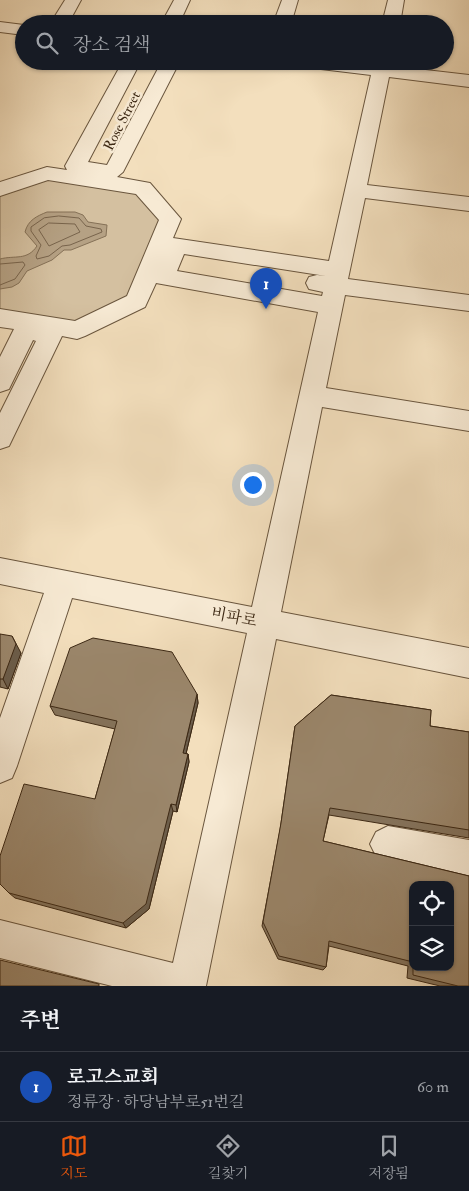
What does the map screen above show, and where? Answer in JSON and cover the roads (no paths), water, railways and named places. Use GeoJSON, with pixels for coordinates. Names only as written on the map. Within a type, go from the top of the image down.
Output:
{"type":"FeatureCollection","features":[{"type":"Feature","properties":{"kind":"street"},"geometry":{"type":"LineString","coordinates":[[64,15],[73,0]]}},
{"type":"Feature","properties":{"kind":"street"},"geometry":{"type":"LineString","coordinates":[[174,15],[182,0]]}},
{"type":"Feature","properties":{"kind":"street"},"geometry":{"type":"LineString","coordinates":[[285,15],[290,0]]}},
{"type":"Feature","properties":{"kind":"street"},"geometry":{"type":"LineString","coordinates":[[393,15],[396,0]]}},
{"type":"Feature","properties":{"kind":"street"},"geometry":{"type":"LineString","coordinates":[[0,27],[15,29]]}},
{"type":"Feature","properties":{"kind":"street"},"geometry":{"type":"LineString","coordinates":[[0,329],[2,326],[77,330],[137,302],[163,257],[170,219],[144,188],[94,175],[75,166],[127,70]]}},
{"type":"Feature","properties":{"kind":"street","name":"Rose Street"},"geometry":{"type":"LineString","coordinates":[[94,175],[148,70]]}},
{"type":"Feature","properties":{"kind":"street"},"geometry":{"type":"LineString","coordinates":[[0,189],[47,173],[94,175],[113,172],[166,70]]}},
{"type":"Feature","properties":{"kind":"street"},"geometry":{"type":"LineString","coordinates":[[0,939],[187,986],[381,70]]}},
{"type":"Feature","properties":{"kind":"street"},"geometry":{"type":"LineString","coordinates":[[405,70],[469,81]]}},
{"type":"Feature","properties":{"kind":"street"},"geometry":{"type":"LineString","coordinates":[[356,190],[469,204]]}},
{"type":"Feature","properties":{"kind":"street"},"geometry":{"type":"LineString","coordinates":[[163,257],[335,287],[469,304]]}},
{"type":"Feature","properties":{"kind":"street"},"geometry":{"type":"LineString","coordinates":[[0,318],[51,335],[0,439]]}},
{"type":"Feature","properties":{"kind":"street"},"geometry":{"type":"LineString","coordinates":[[0,382],[27,327]]}},
{"type":"Feature","properties":{"kind":"street"},"geometry":{"type":"LineString","coordinates":[[312,396],[469,421]]}},
{"type":"Feature","properties":{"kind":"street","name":"비파로"},"geometry":{"type":"LineString","coordinates":[[0,571],[469,663]]}},
{"type":"Feature","properties":{"kind":"street"},"geometry":{"type":"LineString","coordinates":[[0,766],[62,583]]}},
{"type":"Feature","properties":{"kind":"street"},"geometry":{"type":"LineString","coordinates":[[388,844],[469,858]]}},
{"type":"Feature","properties":{"kind":"water"},"geometry":{"type":"Polygon","coordinates":[[[47,212],[75,212],[83,215],[88,222],[107,225],[106,236],[71,250],[64,250],[52,260],[27,271],[19,283],[12,287],[0,289],[0,259],[25,256],[33,251],[37,246],[25,232],[26,228],[33,219],[47,212]]]}},
{"type":"Feature","properties":{"kind":"place","name":"로고스교회"},"geometry":{"type":"Point","coordinates":[266,309]}}]}
